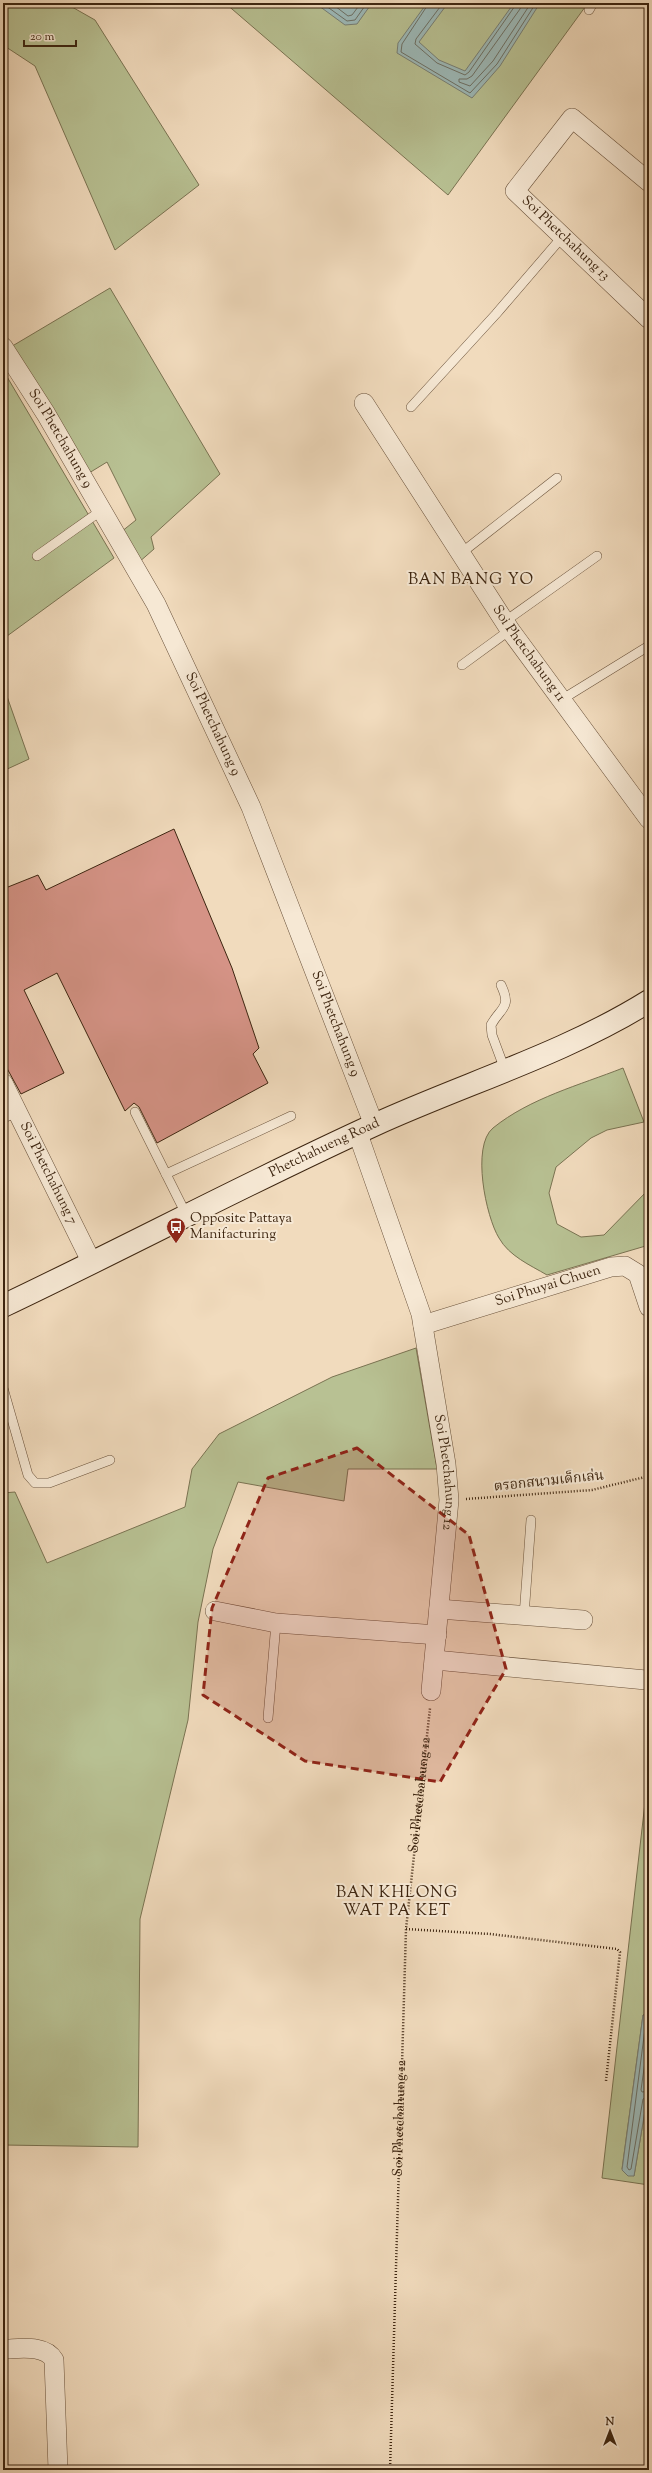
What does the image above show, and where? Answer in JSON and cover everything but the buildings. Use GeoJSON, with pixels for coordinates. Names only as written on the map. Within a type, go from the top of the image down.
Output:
{"type":"FeatureCollection","features":[{"type":"Feature","properties":{"kind":"main road","name":"Phetchahueng Road"},"geometry":{"type":"LineString","coordinates":[[3,1306],[366,1129],[580,1039],[649,1001]]}},
{"type":"Feature","properties":{"kind":"street","name":"Soi Phetchahung 13"},"geometry":{"type":"LineString","coordinates":[[649,182],[572,118],[515,191],[649,319]]}},
{"type":"Feature","properties":{"kind":"street","name":"Soi Phetchahung 9"},"geometry":{"type":"LineString","coordinates":[[3,347],[46,414],[156,604],[251,807],[366,1129]]}},
{"type":"Feature","properties":{"kind":"street","name":"Soi Phetchahung 11"},"geometry":{"type":"LineString","coordinates":[[364,403],[507,626],[649,819]]}},
{"type":"Feature","properties":{"kind":"street","name":"Soi Phetchahung 7"},"geometry":{"type":"LineString","coordinates":[[3,1083],[10,1115],[92,1263]]}},
{"type":"Feature","properties":{"kind":"street","name":"Soi Phetchahung 12"},"geometry":{"type":"LineString","coordinates":[[366,1129],[401,1255],[423,1325],[437,1403],[449,1500],[431,1691]]}},
{"type":"Feature","properties":{"kind":"street","name":"Soi Phuyai Chuen"},"geometry":{"type":"LineString","coordinates":[[423,1325],[611,1267],[624,1266],[638,1274],[649,1307]]}},
{"type":"Feature","properties":{"kind":"street"},"geometry":{"type":"LineString","coordinates":[[439,1609],[583,1620]]}},
{"type":"Feature","properties":{"kind":"street"},"geometry":{"type":"LineString","coordinates":[[215,1611],[276,1623],[437,1635]]}},
{"type":"Feature","properties":{"kind":"street"},"geometry":{"type":"LineString","coordinates":[[434,1660],[646,1680]]}},
{"type":"Feature","properties":{"kind":"street"},"geometry":{"type":"LineString","coordinates":[[3,2349],[40,2349],[50,2354],[54,2360],[58,2470]]}},
{"type":"Feature","properties":{"kind":"lane"},"geometry":{"type":"LineString","coordinates":[[410,407],[496,314],[563,236]]}},
{"type":"Feature","properties":{"kind":"lane"},"geometry":{"type":"LineString","coordinates":[[460,554],[557,478]]}},
{"type":"Feature","properties":{"kind":"lane"},"geometry":{"type":"LineString","coordinates":[[37,556],[102,510]]}},
{"type":"Feature","properties":{"kind":"lane"},"geometry":{"type":"LineString","coordinates":[[462,665],[507,626],[597,556]]}},
{"type":"Feature","properties":{"kind":"lane"},"geometry":{"type":"LineString","coordinates":[[561,700],[646,647]]}},
{"type":"Feature","properties":{"kind":"lane"},"geometry":{"type":"LineString","coordinates":[[501,985],[506,996],[507,1003],[491,1025],[492,1035],[505,1070]]}},
{"type":"Feature","properties":{"kind":"lane"},"geometry":{"type":"LineString","coordinates":[[135,1112],[188,1216]]}},
{"type":"Feature","properties":{"kind":"lane"},"geometry":{"type":"LineString","coordinates":[[166,1174],[291,1116]]}},
{"type":"Feature","properties":{"kind":"lane"},"geometry":{"type":"LineString","coordinates":[[3,1388],[28,1475],[35,1483],[49,1483],[110,1460]]}},
{"type":"Feature","properties":{"kind":"lane"},"geometry":{"type":"LineString","coordinates":[[524,1616],[531,1520]]}},
{"type":"Feature","properties":{"kind":"lane"},"geometry":{"type":"LineString","coordinates":[[268,1718],[276,1623]]}},
{"type":"Feature","properties":{"kind":"path","name":"ตรอกสนามเด็กเล่น"},"geometry":{"type":"LineString","coordinates":[[449,1500],[592,1490],[649,1476]]}},
{"type":"Feature","properties":{"kind":"path","name":"Soi Phetchahung 12"},"geometry":{"type":"LineString","coordinates":[[390,2470],[406,1929],[431,1691]]}},
{"type":"Feature","properties":{"kind":"path"},"geometry":{"type":"LineString","coordinates":[[406,1929],[490,1934],[617,1949],[620,1952],[606,2082]]}},
{"type":"Feature","properties":{"kind":"highlighted area"},"geometry":{"type":"Polygon","coordinates":[[[357,1448],[469,1535],[506,1669],[440,1782],[305,1761],[203,1695],[212,1608],[268,1478],[357,1448]]]}},
{"type":"Feature","properties":{"kind":"green space"},"geometry":{"type":"Polygon","coordinates":[[[3,3],[65,3],[95,20],[199,185],[115,250],[35,66],[3,45],[3,3]]]}},
{"type":"Feature","properties":{"kind":"green space"},"geometry":{"type":"Polygon","coordinates":[[[225,3],[588,3],[448,195],[225,3]]]}},
{"type":"Feature","properties":{"kind":"green space"},"geometry":{"type":"Polygon","coordinates":[[[110,288],[220,474],[151,537],[154,549],[138,563],[121,532],[136,520],[107,462],[89,473],[9,348],[110,288]]]}},
{"type":"Feature","properties":{"kind":"green space"},"geometry":{"type":"Polygon","coordinates":[[[3,370],[114,558],[3,639],[3,370]]]}},
{"type":"Feature","properties":{"kind":"green space"},"geometry":{"type":"Polygon","coordinates":[[[3,685],[29,759],[3,771],[3,685]]]}},
{"type":"Feature","properties":{"kind":"green space"},"geometry":{"type":"Polygon","coordinates":[[[623,1068],[644,1122],[607,1130],[591,1138],[556,1167],[549,1193],[557,1224],[581,1237],[604,1235],[649,1189],[649,1245],[547,1275],[520,1260],[508,1250],[494,1228],[489,1214],[483,1182],[483,1150],[486,1137],[493,1128],[523,1108],[556,1093],[623,1068]]]}},
{"type":"Feature","properties":{"kind":"green space"},"geometry":{"type":"Polygon","coordinates":[[[416,1348],[437,1469],[348,1469],[344,1501],[238,1482],[213,1549],[198,1622],[188,1720],[140,1919],[138,2147],[3,2145],[3,1493],[15,1492],[47,1563],[185,1507],[192,1469],[219,1434],[332,1377],[416,1348]]]}},
{"type":"Feature","properties":{"kind":"green space"},"geometry":{"type":"Polygon","coordinates":[[[646,1794],[649,1794],[649,2015],[643,2015],[622,2169],[634,2176],[649,2087],[649,2185],[602,2178],[646,1794]]]}},
{"type":"Feature","properties":{"kind":"water"},"geometry":{"type":"Polygon","coordinates":[[[315,3],[372,3],[357,24],[345,25],[315,3]]]}},
{"type":"Feature","properties":{"kind":"water"},"geometry":{"type":"Polygon","coordinates":[[[427,3],[448,3],[419,42],[439,60],[465,71],[514,3],[540,3],[500,66],[472,98],[397,53],[398,43],[427,3]]]}},
{"type":"Feature","properties":{"kind":"water"},"geometry":{"type":"Polygon","coordinates":[[[643,2015],[649,2015],[649,2087],[634,2176],[628,2176],[622,2170],[643,2015]]]}},
{"type":"Feature","properties":{"kind":"place","name":"Opposite Pattaya Manifacturing"},"geometry":{"type":"Point","coordinates":[176,1244]}},
{"type":"Feature","properties":{"kind":"district","name":"BAN BANG YO"},"geometry":{"type":"Point","coordinates":[471,580]}},
{"type":"Feature","properties":{"kind":"district","name":"BAN KHLONG WAT PA KET"},"geometry":{"type":"Point","coordinates":[397,1902]}}]}
